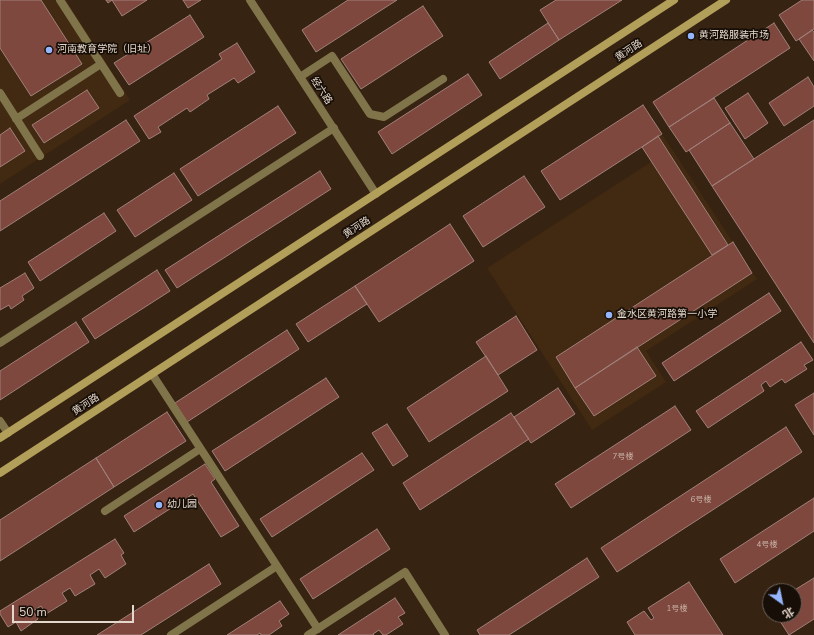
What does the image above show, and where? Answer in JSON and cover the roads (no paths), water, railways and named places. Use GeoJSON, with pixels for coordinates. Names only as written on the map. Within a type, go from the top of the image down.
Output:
{"type":"FeatureCollection","features":[{"type":"Feature","properties":{"kind":"main road","name":"黄河路"},"geometry":{"type":"LineString","coordinates":[[0,438],[674,0]]}},
{"type":"Feature","properties":{"kind":"main road","name":"黄河路"},"geometry":{"type":"LineString","coordinates":[[0,473],[726,0]]}},
{"type":"Feature","properties":{"kind":"street"},"geometry":{"type":"LineString","coordinates":[[60,0],[120,93]]}},
{"type":"Feature","properties":{"kind":"street","name":"经六路"},"geometry":{"type":"LineString","coordinates":[[250,0],[376,194]]}},
{"type":"Feature","properties":{"kind":"street"},"geometry":{"type":"LineString","coordinates":[[300,77],[332,56],[370,114],[384,117],[443,79]]}},
{"type":"Feature","properties":{"kind":"street"},"geometry":{"type":"LineString","coordinates":[[16,119],[101,64]]}},
{"type":"Feature","properties":{"kind":"street"},"geometry":{"type":"LineString","coordinates":[[0,93],[40,156]]}},
{"type":"Feature","properties":{"kind":"street"},"geometry":{"type":"LineString","coordinates":[[0,343],[334,128]]}},
{"type":"Feature","properties":{"kind":"street"},"geometry":{"type":"LineString","coordinates":[[152,374],[318,629]]}},
{"type":"Feature","properties":{"kind":"street"},"geometry":{"type":"LineString","coordinates":[[0,421],[8,433]]}},
{"type":"Feature","properties":{"kind":"street"},"geometry":{"type":"LineString","coordinates":[[105,511],[200,449]]}},
{"type":"Feature","properties":{"kind":"street"},"geometry":{"type":"LineString","coordinates":[[171,635],[277,566]]}},
{"type":"Feature","properties":{"kind":"street"},"geometry":{"type":"LineString","coordinates":[[308,635],[405,572],[445,635]]}},
{"type":"Feature","properties":{"kind":"place","name":"黄河路服装市场"},"geometry":{"type":"Point","coordinates":[691,36]}},
{"type":"Feature","properties":{"kind":"place","name":"河南教育学院（旧址）"},"geometry":{"type":"Point","coordinates":[49,50]}},
{"type":"Feature","properties":{"kind":"place","name":"金水区黄河路第一小学"},"geometry":{"type":"Point","coordinates":[609,315]}},
{"type":"Feature","properties":{"kind":"place","name":"幼儿园"},"geometry":{"type":"Point","coordinates":[159,505]}}]}
